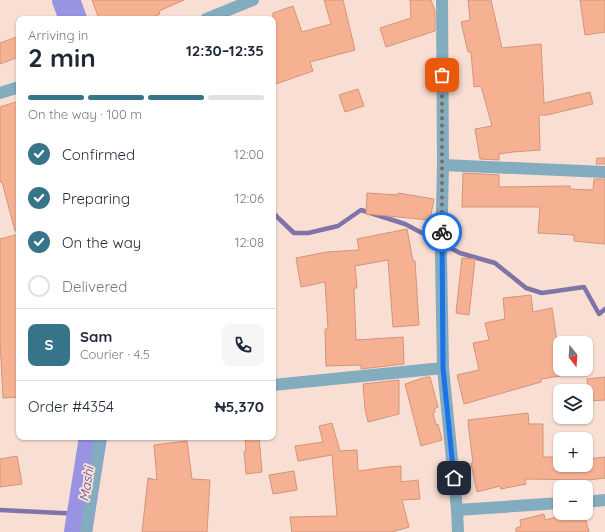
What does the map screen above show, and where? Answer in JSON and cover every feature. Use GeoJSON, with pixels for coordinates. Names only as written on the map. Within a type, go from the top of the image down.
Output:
{"type":"FeatureCollection","features":[{"type":"Feature","properties":{"kind":"street"},"geometry":{"type":"LineString","coordinates":[[213,16],[253,0]]}},
{"type":"Feature","properties":{"kind":"street"},"geometry":{"type":"LineString","coordinates":[[442,0],[443,165],[441,258],[443,368],[458,532]]}},
{"type":"Feature","properties":{"kind":"street"},"geometry":{"type":"LineString","coordinates":[[0,93],[16,88]]}},
{"type":"Feature","properties":{"kind":"street"},"geometry":{"type":"LineString","coordinates":[[443,165],[605,172]]}},
{"type":"Feature","properties":{"kind":"street"},"geometry":{"type":"LineString","coordinates":[[276,385],[443,368]]}},
{"type":"Feature","properties":{"kind":"street"},"geometry":{"type":"LineString","coordinates":[[86,532],[100,440]]}},
{"type":"Feature","properties":{"kind":"street"},"geometry":{"type":"LineString","coordinates":[[593,501],[605,500]]}},
{"type":"Feature","properties":{"kind":"street"},"geometry":{"type":"LineString","coordinates":[[457,510],[553,503]]}},
{"type":"Feature","properties":{"kind":"building"},"geometry":{"type":"Polygon","coordinates":[[[92,0],[184,0],[159,11],[160,14],[156,16],[98,16],[92,0]]]}},
{"type":"Feature","properties":{"kind":"building"},"geometry":{"type":"Polygon","coordinates":[[[324,0],[343,0],[355,50],[310,62],[313,71],[276,84],[276,16],[273,16],[273,13],[293,6],[302,32],[331,24],[324,0]]]}},
{"type":"Feature","properties":{"kind":"building"},"geometry":{"type":"Polygon","coordinates":[[[410,0],[431,0],[435,11],[435,31],[386,47],[380,28],[411,18],[410,0]]]}},
{"type":"Feature","properties":{"kind":"building"},"geometry":{"type":"Polygon","coordinates":[[[468,0],[491,0],[502,48],[541,44],[544,103],[590,92],[593,104],[547,115],[539,115],[540,150],[499,154],[499,160],[480,159],[475,129],[492,126],[481,86],[474,87],[471,52],[468,52],[461,22],[470,20],[468,0]]]}},
{"type":"Feature","properties":{"kind":"building"},"geometry":{"type":"Polygon","coordinates":[[[580,0],[605,0],[605,32],[585,35],[580,0]]]}},
{"type":"Feature","properties":{"kind":"building"},"geometry":{"type":"Polygon","coordinates":[[[16,37],[16,58],[0,64],[0,43],[16,37]]]}},
{"type":"Feature","properties":{"kind":"building"},"geometry":{"type":"Polygon","coordinates":[[[358,89],[364,106],[345,112],[339,95],[358,89]]]}},
{"type":"Feature","properties":{"kind":"building"},"geometry":{"type":"Polygon","coordinates":[[[16,102],[16,231],[2,182],[0,182],[0,107],[16,102]]]}},
{"type":"Feature","properties":{"kind":"building"},"geometry":{"type":"Polygon","coordinates":[[[597,158],[605,158],[605,164],[596,164],[597,158]]]}},
{"type":"Feature","properties":{"kind":"building"},"geometry":{"type":"Polygon","coordinates":[[[463,173],[499,175],[499,187],[570,186],[570,189],[593,190],[594,179],[605,179],[605,244],[574,241],[574,235],[538,233],[540,207],[462,207],[463,173]]]}},
{"type":"Feature","properties":{"kind":"building"},"geometry":{"type":"Polygon","coordinates":[[[367,193],[398,195],[398,193],[434,199],[430,220],[366,214],[367,193]]]}},
{"type":"Feature","properties":{"kind":"building"},"geometry":{"type":"Polygon","coordinates":[[[407,229],[413,261],[415,261],[419,325],[393,327],[388,260],[355,266],[357,288],[354,288],[356,340],[403,337],[404,364],[361,369],[361,365],[326,366],[325,329],[328,329],[325,282],[301,287],[296,258],[327,252],[359,250],[357,239],[407,229]]]}},
{"type":"Feature","properties":{"kind":"building"},"geometry":{"type":"Polygon","coordinates":[[[16,235],[16,397],[3,398],[0,340],[0,239],[16,235]]]}},
{"type":"Feature","properties":{"kind":"building"},"geometry":{"type":"Polygon","coordinates":[[[462,258],[475,259],[469,315],[456,313],[462,258]]]}},
{"type":"Feature","properties":{"kind":"building"},"geometry":{"type":"Polygon","coordinates":[[[531,295],[533,312],[552,308],[556,336],[553,336],[553,376],[560,376],[541,379],[541,382],[464,404],[457,375],[479,370],[473,343],[489,340],[485,323],[505,319],[503,298],[531,295]]]}},
{"type":"Feature","properties":{"kind":"building"},"geometry":{"type":"Polygon","coordinates":[[[430,377],[438,407],[434,409],[435,412],[433,413],[436,425],[438,424],[442,440],[421,446],[405,384],[430,377]]]}},
{"type":"Feature","properties":{"kind":"building"},"geometry":{"type":"Polygon","coordinates":[[[605,377],[605,400],[593,401],[593,384],[587,384],[587,379],[605,377]]]}},
{"type":"Feature","properties":{"kind":"building"},"geometry":{"type":"Polygon","coordinates":[[[399,380],[399,414],[368,422],[365,409],[363,384],[399,380]]]}},
{"type":"Feature","properties":{"kind":"building"},"geometry":{"type":"Polygon","coordinates":[[[528,413],[529,424],[543,424],[543,457],[553,457],[553,472],[593,472],[593,458],[605,457],[605,478],[588,480],[525,479],[526,484],[501,489],[500,486],[477,492],[471,463],[473,463],[468,420],[528,413]]]}},
{"type":"Feature","properties":{"kind":"building"},"geometry":{"type":"Polygon","coordinates":[[[332,423],[340,451],[357,450],[358,471],[401,466],[401,482],[418,480],[420,499],[402,500],[409,527],[392,532],[292,532],[290,517],[337,516],[332,455],[298,461],[295,446],[323,442],[319,426],[332,423]]]}},
{"type":"Feature","properties":{"kind":"building"},"geometry":{"type":"Polygon","coordinates":[[[245,440],[259,440],[262,472],[246,474],[244,451],[246,451],[245,440]]]}},
{"type":"Feature","properties":{"kind":"building"},"geometry":{"type":"Polygon","coordinates":[[[187,441],[192,479],[210,480],[207,532],[142,532],[148,478],[157,480],[154,445],[187,441]]]}},
{"type":"Feature","properties":{"kind":"building"},"geometry":{"type":"Polygon","coordinates":[[[17,456],[22,484],[0,487],[0,459],[17,456]]]}},
{"type":"Feature","properties":{"kind":"building"},"geometry":{"type":"Polygon","coordinates":[[[294,471],[297,490],[273,494],[269,475],[294,471]]]}},
{"type":"Feature","properties":{"kind":"building"},"geometry":{"type":"Polygon","coordinates":[[[544,514],[545,520],[553,518],[553,520],[586,520],[589,532],[516,532],[516,528],[521,526],[520,520],[544,514]]]}},
{"type":"Feature","properties":{"kind":"waterway","name":"Mashi"},"geometry":{"type":"LineString","coordinates":[[66,0],[72,16]]}},
{"type":"Feature","properties":{"kind":"waterway"},"geometry":{"type":"LineString","coordinates":[[276,216],[294,233],[308,233],[338,226],[361,210],[405,224],[460,253],[495,263],[526,288],[542,293],[584,287],[599,314],[605,309]]}},
{"type":"Feature","properties":{"kind":"waterway","name":"Mashi"},"geometry":{"type":"LineString","coordinates":[[78,532],[93,440]]}},
{"type":"Feature","properties":{"kind":"waterway"},"geometry":{"type":"LineString","coordinates":[[0,510],[81,514]]}},
{"type":"Feature","properties":{"kind":"way so far"},"geometry":{"type":"LineString","coordinates":[[442,75],[442,232]]}},
{"type":"Feature","properties":{"kind":"route"},"geometry":{"type":"LineString","coordinates":[[442,232],[443,368],[454,478]]}}]}
